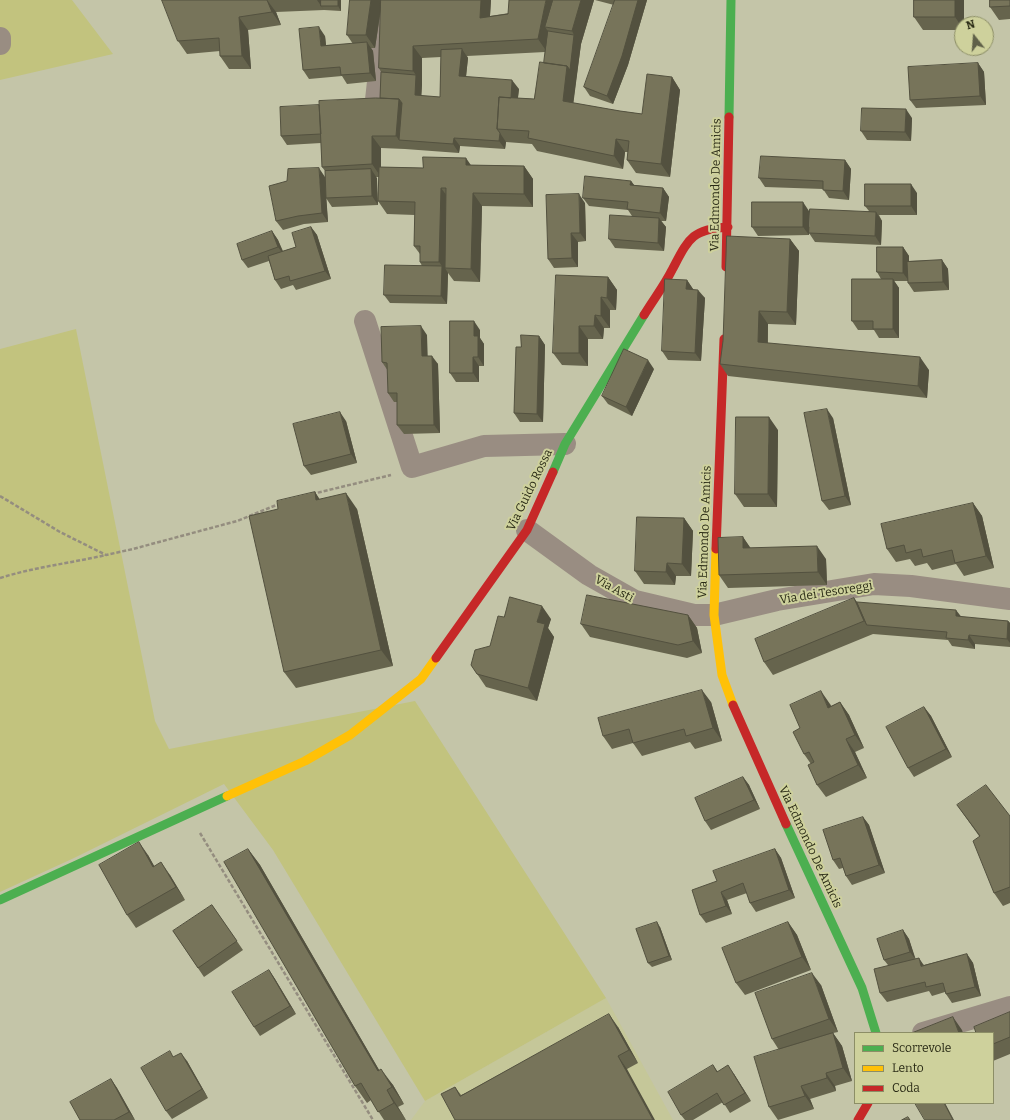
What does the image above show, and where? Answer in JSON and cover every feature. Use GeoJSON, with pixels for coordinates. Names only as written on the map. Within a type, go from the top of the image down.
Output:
{"type":"FeatureCollection","features":[{"type":"Feature","properties":{"kind":"street"},"geometry":{"type":"LineString","coordinates":[[376,100],[387,0]]}},
{"type":"Feature","properties":{"kind":"street","name":"Via Edmondo De Amicis"},"geometry":{"type":"LineString","coordinates":[[726,275],[731,0]]}},
{"type":"Feature","properties":{"kind":"street"},"geometry":{"type":"LineString","coordinates":[[0,38],[0,44]]}},
{"type":"Feature","properties":{"kind":"street","name":"Via Guido Rossa"},"geometry":{"type":"LineString","coordinates":[[0,900],[305,761],[350,735],[421,679],[527,530],[565,444],[672,270],[681,248],[690,237],[701,230],[714,227],[728,227]]}},
{"type":"Feature","properties":{"kind":"street"},"geometry":{"type":"LineString","coordinates":[[365,321],[412,467],[484,446],[565,444]]}},
{"type":"Feature","properties":{"kind":"street","name":"Via Edmondo De Amicis"},"geometry":{"type":"LineString","coordinates":[[724,330],[714,615],[722,676],[728,695],[862,988],[876,1032]]}},
{"type":"Feature","properties":{"kind":"street","name":"Via Asti"},"geometry":{"type":"LineString","coordinates":[[527,530],[589,575],[635,601],[694,615],[714,615]]}},
{"type":"Feature","properties":{"kind":"street","name":"Via dei Tesoreggi"},"geometry":{"type":"LineString","coordinates":[[714,615],[777,600],[874,584],[911,586],[1010,599]]}},
{"type":"Feature","properties":{"kind":"street"},"geometry":{"type":"LineString","coordinates":[[926,1032],[1010,1007]]}},
{"type":"Feature","properties":{"kind":"street"},"geometry":{"type":"LineString","coordinates":[[858,1120],[867,1104]]}},
{"type":"Feature","properties":{"kind":"path"},"geometry":{"type":"LineString","coordinates":[[311,494],[380,479],[412,467]]}},
{"type":"Feature","properties":{"kind":"path"},"geometry":{"type":"LineString","coordinates":[[0,496],[60,532],[106,555]]}},
{"type":"Feature","properties":{"kind":"path"},"geometry":{"type":"LineString","coordinates":[[0,578],[27,569],[106,555],[237,521],[281,503]]}},
{"type":"Feature","properties":{"kind":"path"},"geometry":{"type":"LineString","coordinates":[[189,814],[373,1120]]}},
{"type":"Feature","properties":{"kind":"shaded area"},"geometry":{"type":"Polygon","coordinates":[[[0,0],[72,0],[113,54],[0,80],[0,0]]]}},
{"type":"Feature","properties":{"kind":"shaded area"},"geometry":{"type":"Polygon","coordinates":[[[76,329],[155,721],[169,749],[415,701],[606,998],[425,1101],[273,850],[224,784],[74,858],[0,892],[0,349],[76,329]]]}},
{"type":"Feature","properties":{"kind":"shaded area"},"geometry":{"type":"Polygon","coordinates":[[[606,998],[673,1120],[411,1120],[425,1101],[606,998]]]}},
{"type":"Feature","properties":{"kind":"building"},"geometry":{"type":"Polygon","coordinates":[[[162,0],[267,0],[272,12],[239,17],[242,56],[220,56],[219,38],[178,41],[162,0]]]}},
{"type":"Feature","properties":{"kind":"building"},"geometry":{"type":"Polygon","coordinates":[[[321,0],[338,0],[338,6],[321,6],[321,0]]]}},
{"type":"Feature","properties":{"kind":"building"},"geometry":{"type":"Polygon","coordinates":[[[350,0],[371,0],[366,35],[347,35],[350,0]]]}},
{"type":"Feature","properties":{"kind":"building"},"geometry":{"type":"Polygon","coordinates":[[[381,0],[481,0],[480,18],[508,14],[509,0],[546,0],[538,39],[413,46],[413,71],[379,68],[381,0]]]}},
{"type":"Feature","properties":{"kind":"building"},"geometry":{"type":"Polygon","coordinates":[[[553,0],[581,0],[572,31],[545,27],[553,0]]]}},
{"type":"Feature","properties":{"kind":"building"},"geometry":{"type":"Polygon","coordinates":[[[615,0],[638,0],[622,56],[607,96],[584,87],[615,0]]]}},
{"type":"Feature","properties":{"kind":"building"},"geometry":{"type":"Polygon","coordinates":[[[914,0],[955,0],[954,17],[914,17],[914,0]]]}},
{"type":"Feature","properties":{"kind":"building"},"geometry":{"type":"Polygon","coordinates":[[[990,0],[1010,0],[1010,6],[990,7],[990,0]]]}},
{"type":"Feature","properties":{"kind":"building"},"geometry":{"type":"Polygon","coordinates":[[[319,27],[321,46],[367,42],[370,73],[341,75],[340,67],[303,70],[299,29],[319,27]]]}},
{"type":"Feature","properties":{"kind":"building"},"geometry":{"type":"Polygon","coordinates":[[[548,31],[574,35],[570,70],[567,66],[544,63],[548,31]]]}},
{"type":"Feature","properties":{"kind":"building"},"geometry":{"type":"Polygon","coordinates":[[[462,49],[459,76],[512,80],[511,98],[499,97],[497,129],[500,133],[499,141],[454,138],[453,144],[399,140],[402,103],[399,99],[380,98],[381,72],[416,75],[415,95],[440,97],[441,50],[462,49]]]}},
{"type":"Feature","properties":{"kind":"building"},"geometry":{"type":"Polygon","coordinates":[[[540,62],[567,66],[563,101],[642,114],[647,74],[672,77],[661,164],[627,160],[629,141],[616,139],[614,156],[528,138],[529,131],[497,129],[499,97],[534,99],[540,62]]]}},
{"type":"Feature","properties":{"kind":"building"},"geometry":{"type":"Polygon","coordinates":[[[978,63],[980,96],[910,100],[908,67],[978,63]]]}},
{"type":"Feature","properties":{"kind":"building"},"geometry":{"type":"Polygon","coordinates":[[[376,98],[399,99],[396,136],[372,136],[372,164],[322,167],[319,101],[376,98]]]}},
{"type":"Feature","properties":{"kind":"building"},"geometry":{"type":"Polygon","coordinates":[[[319,105],[321,134],[281,136],[280,107],[319,105]]]}},
{"type":"Feature","properties":{"kind":"building"},"geometry":{"type":"Polygon","coordinates":[[[862,108],[906,109],[905,132],[861,131],[862,108]]]}},
{"type":"Feature","properties":{"kind":"building"},"geometry":{"type":"Polygon","coordinates":[[[761,156],[845,160],[843,191],[823,190],[823,181],[759,178],[761,156]]]}},
{"type":"Feature","properties":{"kind":"building"},"geometry":{"type":"Polygon","coordinates":[[[423,157],[466,158],[466,165],[524,166],[524,194],[473,193],[471,269],[445,268],[446,188],[441,188],[439,262],[420,262],[420,246],[414,246],[415,202],[378,201],[379,167],[423,168],[423,157]]]}},
{"type":"Feature","properties":{"kind":"building"},"geometry":{"type":"Polygon","coordinates":[[[319,168],[322,213],[276,221],[269,186],[287,181],[288,169],[319,168]]]}},
{"type":"Feature","properties":{"kind":"building"},"geometry":{"type":"Polygon","coordinates":[[[371,169],[372,196],[326,198],[325,171],[371,169]]]}},
{"type":"Feature","properties":{"kind":"building"},"geometry":{"type":"Polygon","coordinates":[[[585,176],[631,181],[630,185],[663,188],[660,213],[627,209],[628,202],[583,198],[585,176]]]}},
{"type":"Feature","properties":{"kind":"building"},"geometry":{"type":"Polygon","coordinates":[[[865,184],[911,184],[911,206],[865,206],[865,184]]]}},
{"type":"Feature","properties":{"kind":"building"},"geometry":{"type":"Polygon","coordinates":[[[579,194],[580,233],[571,233],[572,258],[548,259],[546,195],[579,194]]]}},
{"type":"Feature","properties":{"kind":"building"},"geometry":{"type":"Polygon","coordinates":[[[752,202],[803,202],[803,227],[752,227],[752,202]]]}},
{"type":"Feature","properties":{"kind":"building"},"geometry":{"type":"Polygon","coordinates":[[[810,209],[876,212],[875,236],[809,233],[810,209]]]}},
{"type":"Feature","properties":{"kind":"building"},"geometry":{"type":"Polygon","coordinates":[[[610,215],[659,218],[658,243],[609,239],[610,215]]]}},
{"type":"Feature","properties":{"kind":"building"},"geometry":{"type":"Polygon","coordinates":[[[311,227],[325,271],[290,281],[289,276],[275,280],[268,256],[296,247],[292,233],[311,227]]]}},
{"type":"Feature","properties":{"kind":"building"},"geometry":{"type":"Polygon","coordinates":[[[272,231],[278,247],[242,260],[237,244],[272,231]]]}},
{"type":"Feature","properties":{"kind":"building"},"geometry":{"type":"Polygon","coordinates":[[[727,236],[790,239],[787,312],[759,311],[758,342],[920,357],[918,386],[720,364],[723,341],[727,236]]]}},
{"type":"Feature","properties":{"kind":"building"},"geometry":{"type":"Polygon","coordinates":[[[877,247],[903,247],[903,273],[877,272],[877,247]]]}},
{"type":"Feature","properties":{"kind":"building"},"geometry":{"type":"Polygon","coordinates":[[[942,260],[943,282],[908,283],[907,262],[942,260]]]}},
{"type":"Feature","properties":{"kind":"building"},"geometry":{"type":"Polygon","coordinates":[[[385,265],[442,266],[441,296],[384,295],[385,265]]]}},
{"type":"Feature","properties":{"kind":"building"},"geometry":{"type":"Polygon","coordinates":[[[556,275],[608,277],[607,298],[601,297],[601,316],[595,315],[594,326],[579,326],[579,353],[553,353],[556,275]]]}},
{"type":"Feature","properties":{"kind":"building"},"geometry":{"type":"Polygon","coordinates":[[[665,279],[687,280],[686,289],[698,290],[695,353],[662,351],[665,279]]]}},
{"type":"Feature","properties":{"kind":"building"},"geometry":{"type":"Polygon","coordinates":[[[852,279],[893,279],[893,329],[873,329],[873,321],[852,321],[852,279]]]}},
{"type":"Feature","properties":{"kind":"building"},"geometry":{"type":"Polygon","coordinates":[[[450,321],[474,321],[474,336],[478,336],[478,357],[473,357],[473,373],[450,373],[450,321]]]}},
{"type":"Feature","properties":{"kind":"building"},"geometry":{"type":"Polygon","coordinates":[[[421,326],[422,356],[432,356],[434,425],[397,425],[397,393],[388,393],[387,363],[382,362],[381,327],[421,326]]]}},
{"type":"Feature","properties":{"kind":"building"},"geometry":{"type":"Polygon","coordinates":[[[521,335],[539,336],[537,414],[514,413],[516,347],[521,347],[521,335]]]}},
{"type":"Feature","properties":{"kind":"building"},"geometry":{"type":"Polygon","coordinates":[[[624,349],[648,360],[626,407],[602,396],[624,349]]]}},
{"type":"Feature","properties":{"kind":"building"},"geometry":{"type":"Polygon","coordinates":[[[827,409],[845,496],[822,501],[804,413],[827,409]]]}},
{"type":"Feature","properties":{"kind":"building"},"geometry":{"type":"Polygon","coordinates":[[[340,412],[351,454],[304,466],[293,424],[340,412]]]}},
{"type":"Feature","properties":{"kind":"building"},"geometry":{"type":"Polygon","coordinates":[[[736,417],[769,417],[768,494],[735,494],[736,417]]]}},
{"type":"Feature","properties":{"kind":"building"},"geometry":{"type":"Polygon","coordinates":[[[315,492],[316,500],[346,493],[381,650],[284,672],[249,516],[278,509],[277,501],[315,492]]]}},
{"type":"Feature","properties":{"kind":"building"},"geometry":{"type":"Polygon","coordinates":[[[973,503],[986,556],[955,563],[952,550],[923,557],[921,549],[906,553],[904,545],[887,549],[881,524],[973,503]]]}},
{"type":"Feature","properties":{"kind":"building"},"geometry":{"type":"Polygon","coordinates":[[[637,517],[684,518],[682,564],[667,563],[666,572],[635,571],[637,517]]]}},
{"type":"Feature","properties":{"kind":"building"},"geometry":{"type":"Polygon","coordinates":[[[743,537],[743,548],[817,546],[818,572],[719,575],[718,538],[743,537]]]}},
{"type":"Feature","properties":{"kind":"building"},"geometry":{"type":"Polygon","coordinates":[[[587,595],[688,615],[693,641],[678,645],[581,624],[587,595]]]}},
{"type":"Feature","properties":{"kind":"building"},"geometry":{"type":"Polygon","coordinates":[[[510,597],[542,606],[537,622],[545,624],[528,688],[477,674],[471,665],[475,650],[490,646],[498,616],[504,617],[510,597]]]}},
{"type":"Feature","properties":{"kind":"building"},"geometry":{"type":"Polygon","coordinates":[[[854,598],[864,621],[764,662],[755,639],[854,598]]]}},
{"type":"Feature","properties":{"kind":"building"},"geometry":{"type":"Polygon","coordinates":[[[857,602],[956,610],[956,616],[1008,621],[1007,639],[969,635],[968,640],[946,638],[947,632],[867,625],[857,602]]]}},
{"type":"Feature","properties":{"kind":"building"},"geometry":{"type":"Polygon","coordinates":[[[702,690],[713,728],[686,736],[684,729],[633,743],[629,729],[603,736],[598,718],[702,690]]]}},
{"type":"Feature","properties":{"kind":"building"},"geometry":{"type":"Polygon","coordinates":[[[821,691],[828,708],[840,702],[855,735],[846,739],[858,765],[817,785],[808,765],[814,762],[809,752],[804,754],[793,732],[800,728],[790,705],[821,691]]]}},
{"type":"Feature","properties":{"kind":"building"},"geometry":{"type":"Polygon","coordinates":[[[924,707],[946,749],[908,768],[886,727],[924,707]]]}},
{"type":"Feature","properties":{"kind":"building"},"geometry":{"type":"Polygon","coordinates":[[[743,777],[754,800],[705,821],[695,798],[743,777]]]}},
{"type":"Feature","properties":{"kind":"building"},"geometry":{"type":"Polygon","coordinates":[[[986,785],[1010,816],[1010,887],[994,893],[973,841],[980,836],[957,805],[986,785]]]}},
{"type":"Feature","properties":{"kind":"building"},"geometry":{"type":"Polygon","coordinates":[[[863,817],[879,865],[846,876],[840,858],[833,860],[823,830],[863,817]]]}},
{"type":"Feature","properties":{"kind":"building"},"geometry":{"type":"Polygon","coordinates":[[[139,842],[153,867],[161,862],[176,887],[127,915],[99,865],[139,842]]]}},
{"type":"Feature","properties":{"kind":"building"},"geometry":{"type":"Polygon","coordinates":[[[248,849],[378,1071],[381,1069],[392,1087],[387,1090],[394,1103],[378,1112],[361,1083],[355,1086],[224,862],[248,849]]]}},
{"type":"Feature","properties":{"kind":"building"},"geometry":{"type":"Polygon","coordinates":[[[775,849],[789,890],[750,903],[743,883],[721,892],[726,906],[700,915],[692,890],[717,881],[713,871],[775,849]]]}},
{"type":"Feature","properties":{"kind":"building"},"geometry":{"type":"Polygon","coordinates":[[[212,905],[237,941],[198,968],[173,931],[212,905]]]}},
{"type":"Feature","properties":{"kind":"building"},"geometry":{"type":"Polygon","coordinates":[[[657,922],[669,956],[648,963],[636,929],[657,922]]]}},
{"type":"Feature","properties":{"kind":"building"},"geometry":{"type":"Polygon","coordinates":[[[788,922],[802,957],[736,983],[722,948],[788,922]]]}},
{"type":"Feature","properties":{"kind":"building"},"geometry":{"type":"Polygon","coordinates":[[[903,930],[910,952],[884,960],[877,939],[903,930]]]}},
{"type":"Feature","properties":{"kind":"building"},"geometry":{"type":"Polygon","coordinates":[[[967,954],[975,987],[946,994],[943,983],[926,987],[925,982],[880,993],[874,969],[919,958],[921,966],[967,954]]]}},
{"type":"Feature","properties":{"kind":"building"},"geometry":{"type":"Polygon","coordinates":[[[269,970],[290,1006],[254,1027],[232,992],[269,970]]]}},
{"type":"Feature","properties":{"kind":"building"},"geometry":{"type":"Polygon","coordinates":[[[812,973],[829,1019],[772,1039],[755,993],[812,973]]]}},
{"type":"Feature","properties":{"kind":"building"},"geometry":{"type":"Polygon","coordinates":[[[1010,1012],[1010,1037],[994,1044],[994,1032],[976,1032],[974,1027],[1010,1012]]]}},
{"type":"Feature","properties":{"kind":"building"},"geometry":{"type":"Polygon","coordinates":[[[609,1014],[629,1050],[618,1056],[653,1120],[455,1120],[441,1094],[455,1087],[460,1096],[609,1014]]]}},
{"type":"Feature","properties":{"kind":"building"},"geometry":{"type":"Polygon","coordinates":[[[953,1017],[959,1032],[915,1032],[953,1017]]]}},
{"type":"Feature","properties":{"kind":"building"},"geometry":{"type":"Polygon","coordinates":[[[833,1033],[843,1068],[826,1073],[827,1078],[801,1086],[805,1096],[769,1107],[754,1057],[833,1033]]]}},
{"type":"Feature","properties":{"kind":"building"},"geometry":{"type":"Polygon","coordinates":[[[170,1051],[173,1057],[181,1053],[202,1089],[166,1111],[141,1068],[170,1051]]]}},
{"type":"Feature","properties":{"kind":"building"},"geometry":{"type":"Polygon","coordinates":[[[713,1065],[717,1072],[728,1065],[745,1093],[724,1105],[717,1093],[681,1115],[668,1092],[713,1065]]]}},
{"type":"Feature","properties":{"kind":"building"},"geometry":{"type":"Polygon","coordinates":[[[111,1079],[129,1112],[114,1120],[80,1120],[70,1102],[111,1079]]]}},
{"type":"Feature","properties":{"kind":"building"},"geometry":{"type":"Polygon","coordinates":[[[916,1104],[945,1104],[953,1120],[925,1120],[916,1104]]]}},
{"type":"Feature","properties":{"kind":"building"},"geometry":{"type":"Polygon","coordinates":[[[908,1117],[910,1120],[902,1120],[908,1117]]]}},
{"type":"Feature","properties":{"kind":"traffic: fast"},"geometry":{"type":"LineString","coordinates":[[729,117],[731,0]]}},
{"type":"Feature","properties":{"kind":"traffic: fast"},"geometry":{"type":"LineString","coordinates":[[553,472],[565,444],[644,315]]}},
{"type":"Feature","properties":{"kind":"traffic: fast"},"geometry":{"type":"LineString","coordinates":[[0,900],[227,796]]}},
{"type":"Feature","properties":{"kind":"traffic: fast"},"geometry":{"type":"LineString","coordinates":[[786,824],[862,988],[876,1032]]}},
{"type":"Feature","properties":{"kind":"traffic: slow"},"geometry":{"type":"LineString","coordinates":[[716,549],[714,615],[722,675],[733,705]]}},
{"type":"Feature","properties":{"kind":"traffic: slow"},"geometry":{"type":"LineString","coordinates":[[227,796],[305,761],[350,735],[421,679],[436,658]]}},
{"type":"Feature","properties":{"kind":"traffic: jam"},"geometry":{"type":"LineString","coordinates":[[726,267],[729,117]]}},
{"type":"Feature","properties":{"kind":"traffic: jam"},"geometry":{"type":"LineString","coordinates":[[644,315],[666,282],[682,251],[692,238],[706,230],[728,227]]}},
{"type":"Feature","properties":{"kind":"traffic: jam"},"geometry":{"type":"LineString","coordinates":[[716,549],[724,339]]}},
{"type":"Feature","properties":{"kind":"traffic: jam"},"geometry":{"type":"LineString","coordinates":[[436,658],[527,530],[553,472]]}},
{"type":"Feature","properties":{"kind":"traffic: jam"},"geometry":{"type":"LineString","coordinates":[[733,705],[786,824]]}},
{"type":"Feature","properties":{"kind":"traffic: jam"},"geometry":{"type":"LineString","coordinates":[[858,1120],[867,1104]]}}]}
